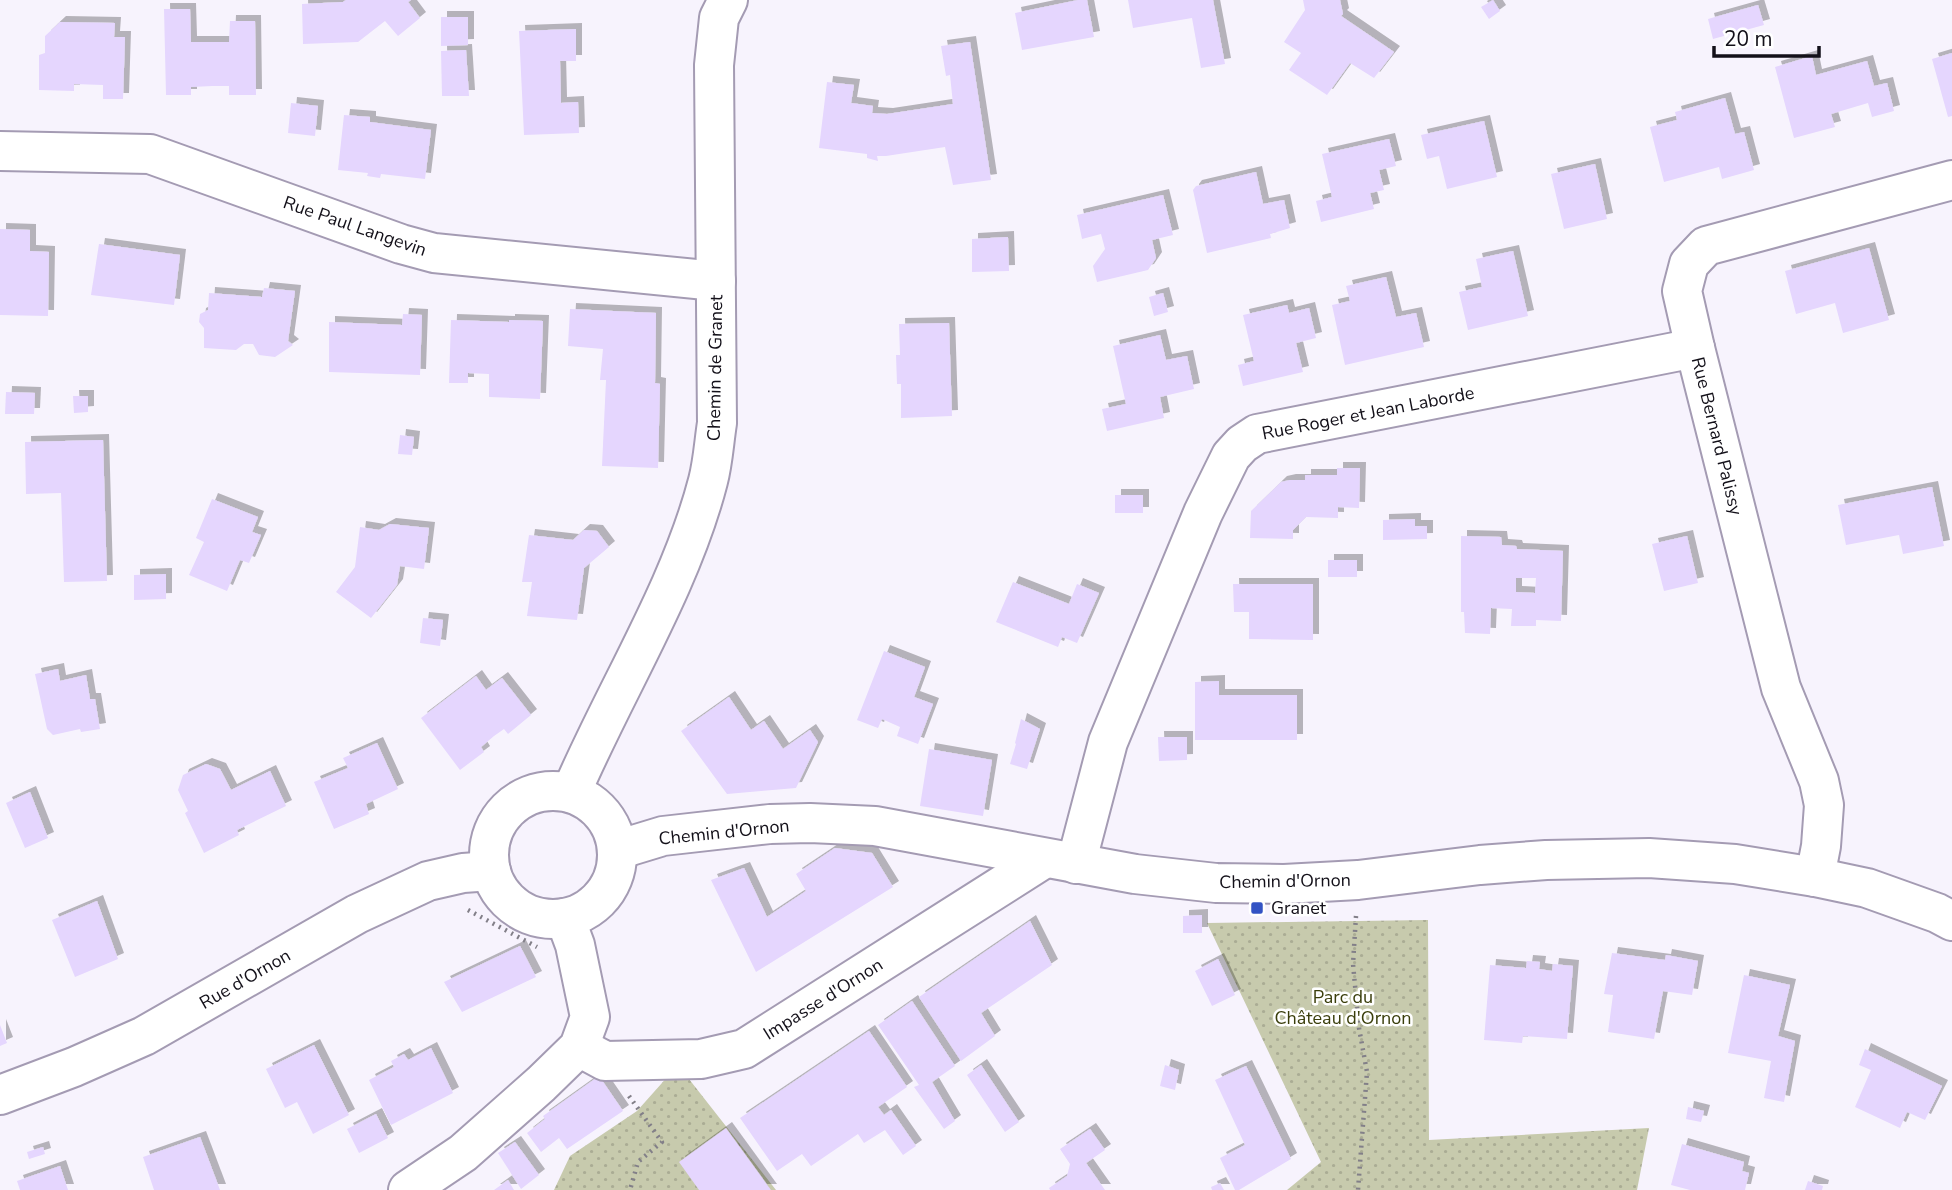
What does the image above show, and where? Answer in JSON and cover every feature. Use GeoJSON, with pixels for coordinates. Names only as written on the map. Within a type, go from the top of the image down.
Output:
{"type":"FeatureCollection","features":[{"type":"Feature","properties":{"kind":"street","name":"Chemin de Granet"},"geometry":{"type":"LineString","coordinates":[[571,793],[590,748],[671,585],[709,479],[717,423],[714,65],[719,18],[728,0]]}},
{"type":"Feature","properties":{"kind":"street","name":"Rue Paul Langevin"},"geometry":{"type":"LineString","coordinates":[[0,151],[150,154],[401,244],[434,253],[716,281]]}},
{"type":"Feature","properties":{"kind":"street","name":"Rue Bernard Palissy"},"geometry":{"type":"LineString","coordinates":[[1815,877],[1821,846],[1824,805],[1819,781],[1781,688],[1682,291],[1689,264],[1706,246],[1952,180]]}},
{"type":"Feature","properties":{"kind":"street","name":"Rue Roger et Jean Laborde"},"geometry":{"type":"LineString","coordinates":[[1060,861],[1203,513],[1231,456],[1242,444],[1257,434],[1695,348]]}},
{"type":"Feature","properties":{"kind":"street"},"geometry":{"type":"LineString","coordinates":[[552,790],[571,793],[589,801],[603,814],[617,849],[616,869],[609,886],[598,901],[582,912],[565,918],[549,919],[533,916],[506,899],[496,886],[488,852],[492,833],[502,815],[515,802],[533,793],[552,790]]}},
{"type":"Feature","properties":{"kind":"street","name":"Chemin d'Ornon"},"geometry":{"type":"LineString","coordinates":[[617,849],[663,836],[770,824],[875,826],[1135,874],[1216,883],[1283,884],[1358,880],[1546,860],[1649,858],[1735,864],[1815,877],[1867,888],[1952,921]]}},
{"type":"Feature","properties":{"kind":"street","name":"Impasse d'Ornon"},"geometry":{"type":"LineString","coordinates":[[592,1054],[701,1059],[744,1049],[1060,861]]}},
{"type":"Feature","properties":{"kind":"street","name":"Rue d'Ornon"},"geometry":{"type":"LineString","coordinates":[[0,1095],[74,1067],[144,1036],[358,914],[428,881],[463,873],[491,871]]}},
{"type":"Feature","properties":{"kind":"street"},"geometry":{"type":"LineString","coordinates":[[408,1190],[463,1153],[541,1084],[592,1054],[590,1017],[575,945],[565,918]]}},
{"type":"Feature","properties":{"kind":"path"},"geometry":{"type":"LineString","coordinates":[[1358,880],[1353,964],[1359,1028],[1367,1072],[1358,1190]]}},
{"type":"Feature","properties":{"kind":"path"},"geometry":{"type":"LineString","coordinates":[[592,1054],[662,1142],[638,1162],[630,1190]]}},
{"type":"Feature","properties":{"kind":"green space","name":"Parc du Château d'Ornon"},"geometry":{"type":"Polygon","coordinates":[[[1428,920],[1429,1140],[1649,1128],[1637,1190],[1287,1190],[1321,1162],[1207,923],[1428,920]]]}},
{"type":"Feature","properties":{"kind":"green space"},"geometry":{"type":"Polygon","coordinates":[[[678,1065],[776,1190],[554,1190],[570,1156],[637,1111],[678,1065]]]}},
{"type":"Feature","properties":{"kind":"building"},"geometry":{"type":"Polygon","coordinates":[[[346,0],[411,0],[408,2],[420,18],[398,36],[385,21],[358,42],[303,44],[302,4],[346,0]]]}},
{"type":"Feature","properties":{"kind":"building"},"geometry":{"type":"Polygon","coordinates":[[[1087,0],[1094,37],[1022,50],[1015,13],[1087,0]]]}},
{"type":"Feature","properties":{"kind":"building"},"geometry":{"type":"Polygon","coordinates":[[[1128,0],[1213,0],[1225,64],[1201,68],[1192,18],[1133,28],[1128,0]]]}},
{"type":"Feature","properties":{"kind":"building"},"geometry":{"type":"Polygon","coordinates":[[[1303,0],[1340,0],[1343,14],[1341,16],[1394,52],[1374,78],[1350,63],[1327,95],[1289,70],[1301,53],[1284,42],[1305,10],[1303,0]]]}},
{"type":"Feature","properties":{"kind":"building"},"geometry":{"type":"Polygon","coordinates":[[[1493,0],[1500,11],[1489,19],[1481,7],[1493,0]]]}},
{"type":"Feature","properties":{"kind":"building"},"geometry":{"type":"Polygon","coordinates":[[[1758,5],[1764,25],[1713,39],[1708,19],[1758,5]]]}},
{"type":"Feature","properties":{"kind":"building"},"geometry":{"type":"Polygon","coordinates":[[[164,9],[190,9],[191,42],[229,42],[230,21],[255,21],[256,95],[229,95],[229,86],[213,86],[191,87],[191,95],[166,95],[164,9]]]}},
{"type":"Feature","properties":{"kind":"building"},"geometry":{"type":"Polygon","coordinates":[[[441,17],[468,17],[468,45],[441,46],[441,17]]]}},
{"type":"Feature","properties":{"kind":"building"},"geometry":{"type":"Polygon","coordinates":[[[60,22],[115,23],[114,37],[125,37],[123,99],[103,99],[103,85],[74,84],[74,91],[39,90],[39,55],[45,53],[45,36],[60,22]]]}},
{"type":"Feature","properties":{"kind":"building"},"geometry":{"type":"Polygon","coordinates":[[[576,29],[576,61],[560,61],[561,103],[578,102],[579,133],[524,135],[519,31],[576,29]]]}},
{"type":"Feature","properties":{"kind":"building"},"geometry":{"type":"Polygon","coordinates":[[[970,42],[991,180],[953,185],[945,147],[877,156],[878,161],[867,158],[867,154],[819,148],[827,82],[854,85],[851,103],[873,106],[872,113],[887,114],[953,104],[950,75],[946,76],[941,46],[970,42]]]}},
{"type":"Feature","properties":{"kind":"building"},"geometry":{"type":"Polygon","coordinates":[[[466,50],[469,96],[442,96],[441,51],[466,50]]]}},
{"type":"Feature","properties":{"kind":"building"},"geometry":{"type":"Polygon","coordinates":[[[1952,53],[1952,116],[1948,117],[1932,59],[1952,53]]]}},
{"type":"Feature","properties":{"kind":"building"},"geometry":{"type":"Polygon","coordinates":[[[1812,56],[1816,75],[1867,61],[1874,86],[1887,83],[1894,111],[1872,117],[1868,103],[1831,114],[1835,127],[1794,138],[1775,67],[1812,56]]]}},
{"type":"Feature","properties":{"kind":"building"},"geometry":{"type":"Polygon","coordinates":[[[1725,98],[1735,134],[1744,132],[1754,170],[1722,179],[1719,167],[1664,182],[1650,127],[1677,120],[1675,112],[1725,98]]]}},
{"type":"Feature","properties":{"kind":"building"},"geometry":{"type":"Polygon","coordinates":[[[291,103],[318,106],[315,136],[288,133],[291,103]]]}},
{"type":"Feature","properties":{"kind":"building"},"geometry":{"type":"Polygon","coordinates":[[[344,115],[370,117],[370,122],[431,130],[425,179],[381,174],[380,178],[367,176],[368,173],[338,170],[344,115]]]}},
{"type":"Feature","properties":{"kind":"building"},"geometry":{"type":"Polygon","coordinates":[[[1484,121],[1497,177],[1447,189],[1439,156],[1427,159],[1421,135],[1484,121]]]}},
{"type":"Feature","properties":{"kind":"building"},"geometry":{"type":"Polygon","coordinates":[[[1389,139],[1396,166],[1379,170],[1384,190],[1370,193],[1374,209],[1321,222],[1316,201],[1332,197],[1322,154],[1389,139]]]}},
{"type":"Feature","properties":{"kind":"building"},"geometry":{"type":"Polygon","coordinates":[[[1595,164],[1607,219],[1564,229],[1551,174],[1595,164]]]}},
{"type":"Feature","properties":{"kind":"building"},"geometry":{"type":"Polygon","coordinates":[[[1256,172],[1263,204],[1284,200],[1290,228],[1270,234],[1271,238],[1207,253],[1193,190],[1196,186],[1256,172]]]}},
{"type":"Feature","properties":{"kind":"building"},"geometry":{"type":"Polygon","coordinates":[[[1163,195],[1173,235],[1152,240],[1156,258],[1148,270],[1097,282],[1093,266],[1105,249],[1101,234],[1082,239],[1077,215],[1163,195]]]}},
{"type":"Feature","properties":{"kind":"building"},"geometry":{"type":"Polygon","coordinates":[[[0,229],[30,230],[30,251],[49,252],[48,316],[0,315],[0,229]]]}},
{"type":"Feature","properties":{"kind":"building"},"geometry":{"type":"Polygon","coordinates":[[[1008,237],[1009,271],[972,272],[972,239],[1008,237]]]}},
{"type":"Feature","properties":{"kind":"building"},"geometry":{"type":"Polygon","coordinates":[[[99,244],[180,255],[174,305],[91,295],[99,244]]]}},
{"type":"Feature","properties":{"kind":"building"},"geometry":{"type":"Polygon","coordinates":[[[1869,248],[1889,320],[1843,333],[1835,303],[1796,314],[1785,271],[1869,248]]]}},
{"type":"Feature","properties":{"kind":"building"},"geometry":{"type":"Polygon","coordinates":[[[1513,251],[1528,316],[1468,330],[1459,292],[1482,287],[1476,259],[1513,251]]]}},
{"type":"Feature","properties":{"kind":"building"},"geometry":{"type":"Polygon","coordinates":[[[1386,277],[1396,317],[1416,313],[1424,347],[1345,365],[1332,305],[1350,301],[1346,286],[1386,277]]]}},
{"type":"Feature","properties":{"kind":"building"},"geometry":{"type":"Polygon","coordinates":[[[264,288],[295,291],[288,341],[293,345],[275,357],[259,355],[253,344],[244,344],[236,350],[204,348],[204,328],[199,322],[200,314],[208,310],[209,293],[262,297],[264,288]]]}},
{"type":"Feature","properties":{"kind":"building"},"geometry":{"type":"Polygon","coordinates":[[[1163,293],[1168,312],[1154,316],[1149,297],[1163,293]]]}},
{"type":"Feature","properties":{"kind":"building"},"geometry":{"type":"Polygon","coordinates":[[[1287,305],[1289,313],[1309,308],[1316,338],[1296,343],[1303,372],[1243,386],[1238,365],[1254,361],[1243,315],[1287,305]]]}},
{"type":"Feature","properties":{"kind":"building"},"geometry":{"type":"Polygon","coordinates":[[[570,309],[656,313],[655,383],[660,384],[658,468],[602,466],[606,380],[600,380],[603,349],[568,346],[570,309]]]}},
{"type":"Feature","properties":{"kind":"building"},"geometry":{"type":"Polygon","coordinates":[[[403,314],[422,315],[420,375],[329,372],[329,322],[402,325],[403,314]]]}},
{"type":"Feature","properties":{"kind":"building"},"geometry":{"type":"Polygon","coordinates":[[[451,320],[543,321],[540,399],[489,397],[489,374],[468,373],[468,383],[449,383],[451,320]]]}},
{"type":"Feature","properties":{"kind":"building"},"geometry":{"type":"Polygon","coordinates":[[[949,323],[952,416],[901,418],[901,384],[897,384],[896,355],[900,355],[899,324],[949,323]]]}},
{"type":"Feature","properties":{"kind":"building"},"geometry":{"type":"Polygon","coordinates":[[[1160,335],[1166,360],[1187,356],[1194,389],[1160,397],[1164,418],[1107,431],[1102,409],[1126,404],[1113,346],[1160,335]]]}},
{"type":"Feature","properties":{"kind":"building"},"geometry":{"type":"Polygon","coordinates":[[[6,392],[35,393],[34,414],[5,414],[6,392]]]}},
{"type":"Feature","properties":{"kind":"building"},"geometry":{"type":"Polygon","coordinates":[[[73,396],[88,396],[88,412],[74,413],[73,396]]]}},
{"type":"Feature","properties":{"kind":"building"},"geometry":{"type":"Polygon","coordinates":[[[400,435],[414,437],[412,455],[398,454],[400,435]]]}},
{"type":"Feature","properties":{"kind":"building"},"geometry":{"type":"Polygon","coordinates":[[[103,440],[107,581],[64,582],[61,493],[26,494],[25,442],[103,440]]]}},
{"type":"Feature","properties":{"kind":"building"},"geometry":{"type":"Polygon","coordinates":[[[1337,468],[1360,468],[1359,508],[1338,507],[1338,518],[1306,517],[1293,530],[1293,539],[1250,538],[1251,511],[1281,482],[1305,480],[1305,475],[1337,475],[1337,468]]]}},
{"type":"Feature","properties":{"kind":"building"},"geometry":{"type":"Polygon","coordinates":[[[1932,487],[1944,546],[1903,554],[1899,535],[1846,545],[1838,505],[1932,487]]]}},
{"type":"Feature","properties":{"kind":"building"},"geometry":{"type":"Polygon","coordinates":[[[1115,495],[1143,495],[1143,513],[1115,513],[1115,495]]]}},
{"type":"Feature","properties":{"kind":"building"},"geometry":{"type":"Polygon","coordinates":[[[212,499],[258,517],[252,532],[261,535],[249,563],[240,560],[227,591],[189,575],[204,542],[196,538],[212,499]]]}},
{"type":"Feature","properties":{"kind":"building"},"geometry":{"type":"Polygon","coordinates":[[[1415,519],[1415,526],[1427,526],[1427,539],[1383,540],[1383,520],[1415,519]]]}},
{"type":"Feature","properties":{"kind":"building"},"geometry":{"type":"Polygon","coordinates":[[[390,524],[429,528],[424,569],[400,566],[397,585],[371,618],[336,592],[355,567],[360,527],[379,530],[390,524]]]}},
{"type":"Feature","properties":{"kind":"building"},"geometry":{"type":"Polygon","coordinates":[[[584,530],[597,531],[609,547],[584,568],[577,620],[527,616],[532,582],[522,582],[529,535],[573,540],[584,530]]]}},
{"type":"Feature","properties":{"kind":"building"},"geometry":{"type":"Polygon","coordinates":[[[1461,536],[1501,537],[1502,545],[1516,546],[1517,549],[1563,551],[1561,621],[1536,620],[1536,626],[1511,626],[1512,609],[1491,608],[1490,634],[1465,633],[1464,612],[1461,612],[1461,536]],[[1516,578],[1516,592],[1535,593],[1536,578],[1516,578]]]}},
{"type":"Feature","properties":{"kind":"building"},"geometry":{"type":"Polygon","coordinates":[[[1687,536],[1698,583],[1664,591],[1652,544],[1687,536]]]}},
{"type":"Feature","properties":{"kind":"building"},"geometry":{"type":"Polygon","coordinates":[[[1328,560],[1357,560],[1357,577],[1328,577],[1328,560]]]}},
{"type":"Feature","properties":{"kind":"building"},"geometry":{"type":"Polygon","coordinates":[[[166,574],[166,599],[134,600],[134,575],[166,574]]]}},
{"type":"Feature","properties":{"kind":"building"},"geometry":{"type":"Polygon","coordinates":[[[1013,582],[1069,604],[1077,584],[1099,593],[1077,643],[1062,637],[1058,647],[996,622],[1013,582]]]}},
{"type":"Feature","properties":{"kind":"building"},"geometry":{"type":"Polygon","coordinates":[[[1233,584],[1313,584],[1313,640],[1249,639],[1249,612],[1234,612],[1233,584]]]}},
{"type":"Feature","properties":{"kind":"building"},"geometry":{"type":"Polygon","coordinates":[[[423,618],[443,620],[440,646],[420,643],[423,618]]]}},
{"type":"Feature","properties":{"kind":"building"},"geometry":{"type":"Polygon","coordinates":[[[884,651],[925,667],[914,697],[933,704],[918,744],[897,736],[900,727],[882,719],[878,728],[857,720],[884,651]]]}},
{"type":"Feature","properties":{"kind":"building"},"geometry":{"type":"Polygon","coordinates":[[[58,669],[60,681],[86,675],[90,699],[95,699],[100,729],[81,732],[80,729],[53,735],[47,729],[35,674],[58,669]]]}},
{"type":"Feature","properties":{"kind":"building"},"geometry":{"type":"Polygon","coordinates":[[[476,676],[486,690],[502,678],[531,715],[508,734],[504,729],[494,736],[481,747],[484,752],[460,770],[421,718],[476,676]]]}},
{"type":"Feature","properties":{"kind":"building"},"geometry":{"type":"Polygon","coordinates":[[[1219,681],[1219,695],[1297,695],[1297,740],[1195,740],[1195,682],[1219,681]]]}},
{"type":"Feature","properties":{"kind":"building"},"geometry":{"type":"Polygon","coordinates":[[[729,697],[751,730],[764,721],[783,749],[810,730],[818,742],[796,788],[727,794],[681,731],[729,697]]]}},
{"type":"Feature","properties":{"kind":"building"},"geometry":{"type":"Polygon","coordinates":[[[1021,719],[1040,729],[1027,769],[1010,764],[1021,719]]]}},
{"type":"Feature","properties":{"kind":"building"},"geometry":{"type":"Polygon","coordinates":[[[1158,737],[1187,737],[1187,760],[1159,761],[1158,737]]]}},
{"type":"Feature","properties":{"kind":"building"},"geometry":{"type":"Polygon","coordinates":[[[377,743],[398,789],[366,804],[369,814],[334,829],[314,782],[348,768],[343,758],[377,743]]]}},
{"type":"Feature","properties":{"kind":"building"},"geometry":{"type":"Polygon","coordinates":[[[929,749],[992,760],[983,816],[920,806],[929,749]]]}},
{"type":"Feature","properties":{"kind":"building"},"geometry":{"type":"Polygon","coordinates":[[[206,764],[220,769],[231,790],[270,771],[286,806],[237,830],[239,835],[204,853],[185,813],[188,811],[178,790],[183,775],[206,764]]]}},
{"type":"Feature","properties":{"kind":"building"},"geometry":{"type":"Polygon","coordinates":[[[30,792],[48,838],[25,848],[6,803],[30,792]]]}},
{"type":"Feature","properties":{"kind":"building"},"geometry":{"type":"Polygon","coordinates":[[[835,848],[872,853],[893,887],[756,972],[711,880],[744,868],[767,917],[806,891],[796,874],[835,848]]]}},
{"type":"Feature","properties":{"kind":"building"},"geometry":{"type":"Polygon","coordinates":[[[97,901],[118,959],[75,977],[52,920],[97,901]]]}},
{"type":"Feature","properties":{"kind":"building"},"geometry":{"type":"Polygon","coordinates":[[[1202,915],[1202,933],[1183,933],[1183,916],[1202,915]]]}},
{"type":"Feature","properties":{"kind":"building"},"geometry":{"type":"Polygon","coordinates":[[[1030,921],[1052,965],[981,1013],[995,1036],[961,1061],[919,997],[1030,921]]]}},
{"type":"Feature","properties":{"kind":"building"},"geometry":{"type":"Polygon","coordinates":[[[520,946],[536,977],[462,1012],[444,982],[520,946]]]}},
{"type":"Feature","properties":{"kind":"building"},"geometry":{"type":"Polygon","coordinates":[[[1612,953],[1665,960],[1666,955],[1698,961],[1692,995],[1663,991],[1654,1039],[1608,1032],[1613,995],[1604,994],[1612,953]]]}},
{"type":"Feature","properties":{"kind":"building"},"geometry":{"type":"Polygon","coordinates":[[[1218,959],[1235,995],[1212,1006],[1195,971],[1218,959]]]}},
{"type":"Feature","properties":{"kind":"building"},"geometry":{"type":"Polygon","coordinates":[[[1527,961],[1540,962],[1539,969],[1552,971],[1553,964],[1573,966],[1567,1039],[1523,1036],[1522,1043],[1484,1040],[1490,965],[1526,968],[1527,961]]]}},
{"type":"Feature","properties":{"kind":"building"},"geometry":{"type":"Polygon","coordinates":[[[1744,975],[1790,985],[1778,1036],[1795,1041],[1784,1102],[1764,1098],[1771,1061],[1728,1053],[1744,975]]]}},
{"type":"Feature","properties":{"kind":"building"},"geometry":{"type":"Polygon","coordinates":[[[912,1001],[955,1066],[932,1082],[955,1121],[944,1129],[914,1087],[919,1085],[878,1025],[912,1001]]]}},
{"type":"Feature","properties":{"kind":"building"},"geometry":{"type":"Polygon","coordinates":[[[0,1025],[7,1043],[0,1046],[0,1025]]]}},
{"type":"Feature","properties":{"kind":"building"},"geometry":{"type":"Polygon","coordinates":[[[869,1031],[907,1087],[878,1107],[884,1115],[891,1110],[916,1146],[903,1155],[885,1130],[864,1143],[858,1134],[811,1166],[802,1154],[777,1171],[740,1118],[869,1031]]]}},
{"type":"Feature","properties":{"kind":"building"},"geometry":{"type":"Polygon","coordinates":[[[314,1045],[349,1115],[313,1134],[297,1102],[285,1108],[266,1069],[314,1045]]]}},
{"type":"Feature","properties":{"kind":"building"},"geometry":{"type":"Polygon","coordinates":[[[431,1048],[453,1093],[391,1125],[369,1080],[394,1067],[391,1061],[404,1054],[408,1060],[431,1048]]]}},
{"type":"Feature","properties":{"kind":"building"},"geometry":{"type":"Polygon","coordinates":[[[1865,1049],[1942,1086],[1925,1120],[1907,1112],[1900,1128],[1855,1107],[1871,1070],[1859,1065],[1865,1049]]]}},
{"type":"Feature","properties":{"kind":"building"},"geometry":{"type":"Polygon","coordinates":[[[981,1065],[1019,1122],[1005,1132],[967,1075],[981,1065]]]}},
{"type":"Feature","properties":{"kind":"building"},"geometry":{"type":"Polygon","coordinates":[[[1165,1065],[1179,1070],[1175,1090],[1160,1086],[1165,1065]]]}},
{"type":"Feature","properties":{"kind":"building"},"geometry":{"type":"Polygon","coordinates":[[[1246,1066],[1291,1159],[1235,1190],[1220,1158],[1245,1145],[1215,1080],[1246,1066]]]}},
{"type":"Feature","properties":{"kind":"building"},"geometry":{"type":"Polygon","coordinates":[[[599,1076],[623,1111],[567,1149],[559,1138],[541,1152],[527,1133],[545,1119],[543,1116],[599,1076]]]}},
{"type":"Feature","properties":{"kind":"building"},"geometry":{"type":"Polygon","coordinates":[[[1688,1107],[1704,1111],[1701,1122],[1686,1119],[1688,1107]]]}},
{"type":"Feature","properties":{"kind":"building"},"geometry":{"type":"Polygon","coordinates":[[[376,1114],[388,1138],[359,1153],[347,1129],[376,1114]]]}},
{"type":"Feature","properties":{"kind":"building"},"geometry":{"type":"Polygon","coordinates":[[[726,1128],[771,1190],[699,1190],[679,1162],[726,1128]]]}},
{"type":"Feature","properties":{"kind":"building"},"geometry":{"type":"Polygon","coordinates":[[[1090,1129],[1105,1150],[1086,1163],[1105,1190],[1050,1190],[1049,1188],[1067,1176],[1070,1164],[1060,1149],[1090,1129]]]}},
{"type":"Feature","properties":{"kind":"building"},"geometry":{"type":"Polygon","coordinates":[[[200,1137],[220,1190],[154,1190],[143,1157],[200,1137]]]}},
{"type":"Feature","properties":{"kind":"building"},"geometry":{"type":"Polygon","coordinates":[[[515,1142],[539,1175],[521,1189],[498,1153],[515,1142]]]}},
{"type":"Feature","properties":{"kind":"building"},"geometry":{"type":"Polygon","coordinates":[[[1682,1144],[1744,1162],[1742,1171],[1749,1173],[1745,1190],[1690,1190],[1671,1185],[1682,1144]]]}},
{"type":"Feature","properties":{"kind":"building"},"geometry":{"type":"Polygon","coordinates":[[[43,1147],[45,1154],[29,1159],[27,1152],[43,1147]]]}},
{"type":"Feature","properties":{"kind":"building"},"geometry":{"type":"Polygon","coordinates":[[[60,1166],[68,1190],[20,1190],[17,1181],[60,1166]]]}},
{"type":"Feature","properties":{"kind":"building"},"geometry":{"type":"Polygon","coordinates":[[[508,1180],[514,1190],[494,1190],[508,1180]]]}},
{"type":"Feature","properties":{"kind":"building"},"geometry":{"type":"Polygon","coordinates":[[[1808,1181],[1823,1186],[1822,1190],[1805,1190],[1808,1181]]]}},
{"type":"Feature","properties":{"kind":"building"},"geometry":{"type":"Polygon","coordinates":[[[1220,1183],[1224,1190],[1212,1190],[1211,1187],[1220,1183]]]}},
{"type":"Feature","properties":{"kind":"place","name":"Granet"},"geometry":{"type":"Point","coordinates":[1257,908]}}]}
